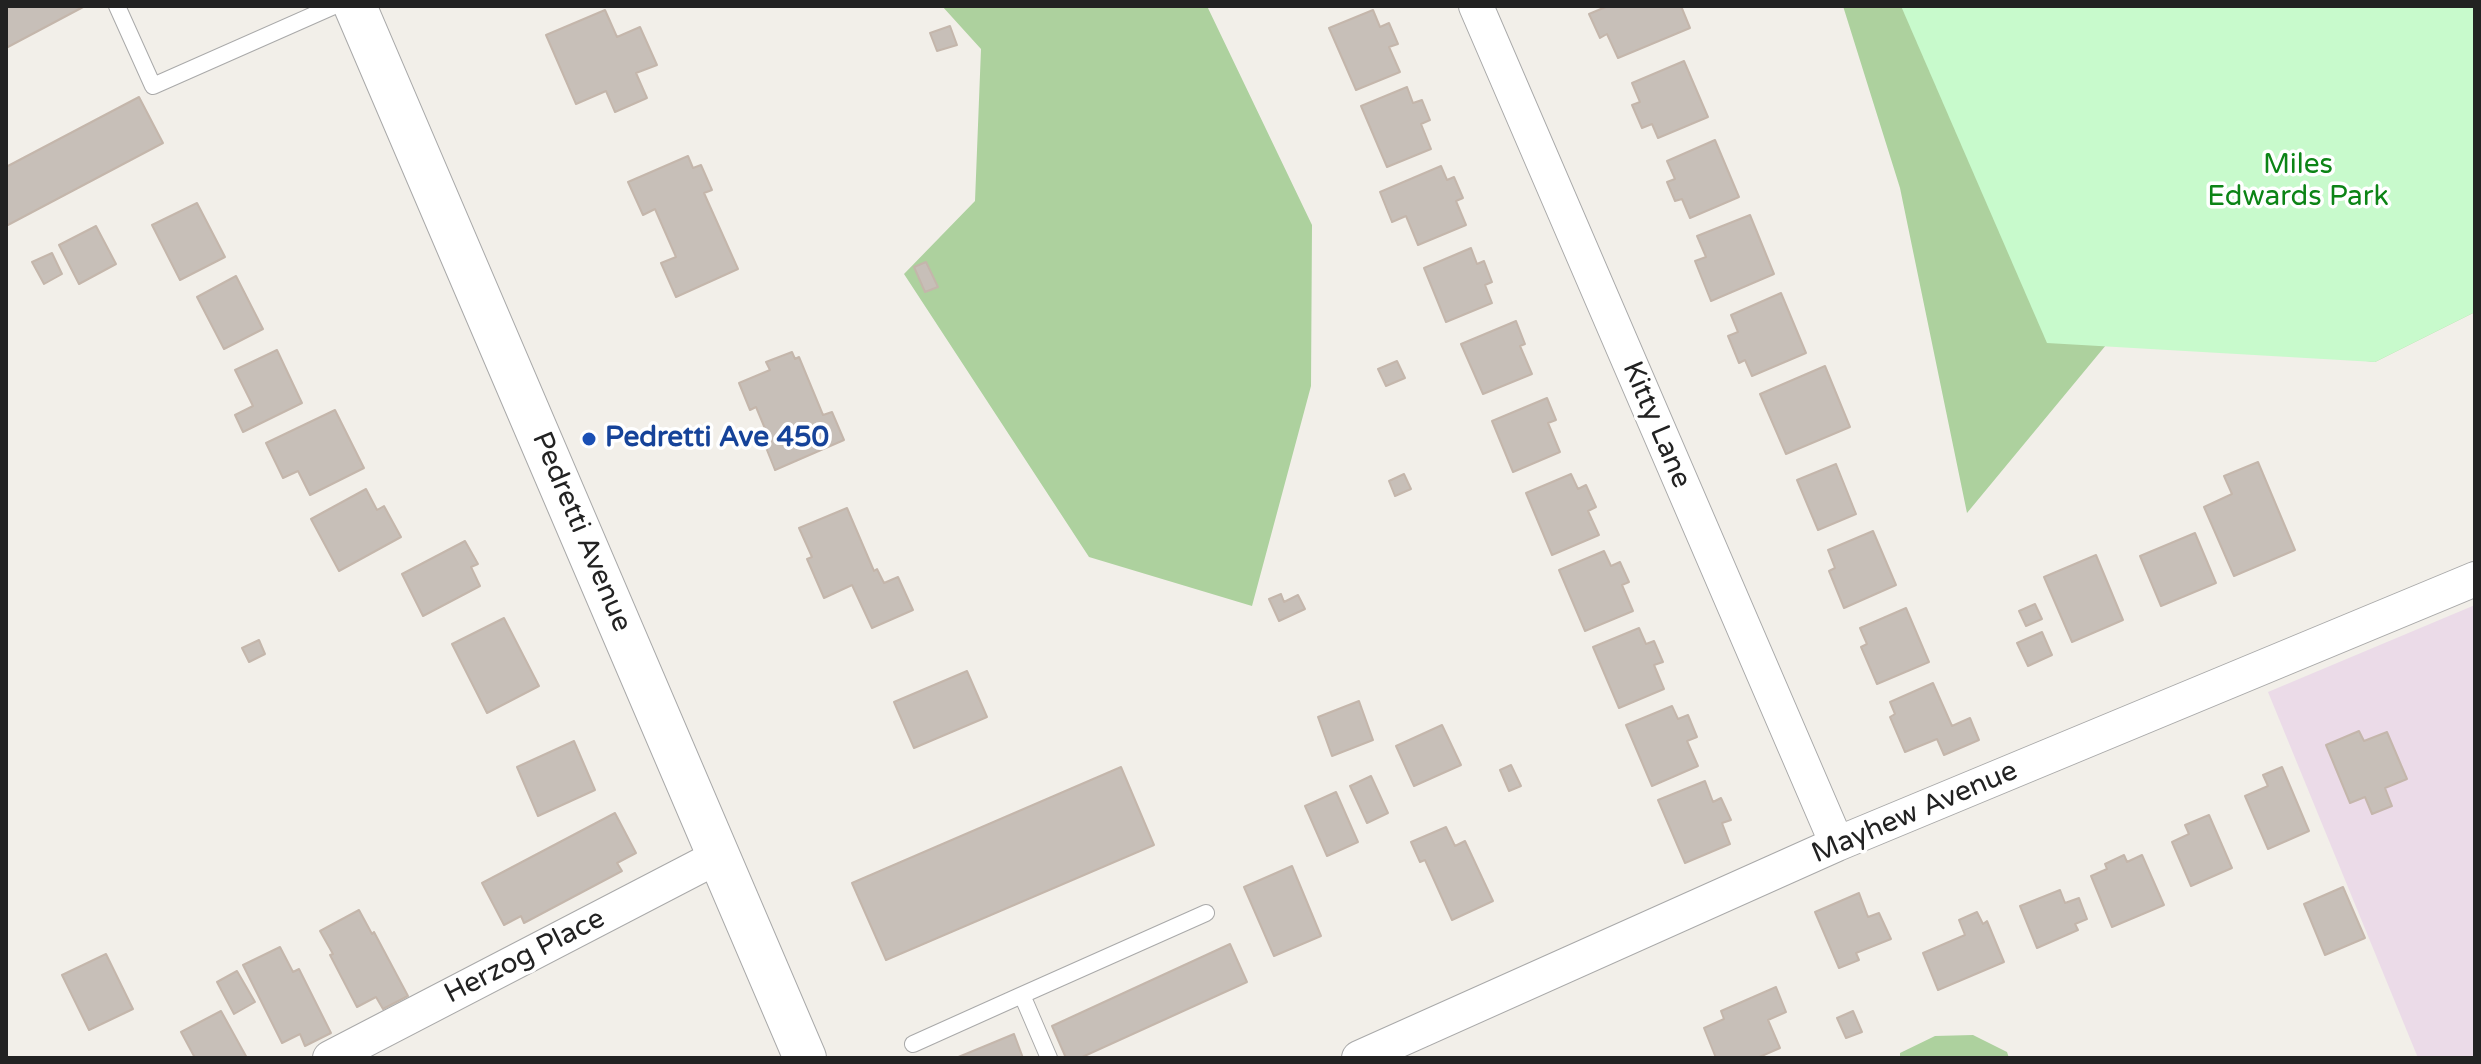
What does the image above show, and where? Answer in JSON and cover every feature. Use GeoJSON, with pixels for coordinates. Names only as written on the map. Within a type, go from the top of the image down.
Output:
{"type":"FeatureCollection","features":[{"type":"Feature","properties":{"kind":"street","name":"Pedretti Avenue"},"geometry":{"type":"LineString","coordinates":[[355,6],[805,1058]]}},
{"type":"Feature","properties":{"kind":"street","name":"Kitty Lane"},"geometry":{"type":"LineString","coordinates":[[1476,6],[1837,844]]}},
{"type":"Feature","properties":{"kind":"street","name":"Mayhew Avenue"},"geometry":{"type":"LineString","coordinates":[[1359,1058],[1837,844],[2475,579]]}},
{"type":"Feature","properties":{"kind":"street","name":"Herzog Place"},"geometry":{"type":"LineString","coordinates":[[330,1058],[719,856]]}},
{"type":"Feature","properties":{"kind":"lane"},"geometry":{"type":"LineString","coordinates":[[117,6],[153,86],[334,6]]}},
{"type":"Feature","properties":{"kind":"lane"},"geometry":{"type":"LineString","coordinates":[[913,1044],[1206,913]]}},
{"type":"Feature","properties":{"kind":"lane"},"geometry":{"type":"LineString","coordinates":[[1022,995],[1049,1058]]}},
{"type":"Feature","properties":{"kind":"shaded area"},"geometry":{"type":"Polygon","coordinates":[[[2475,605],[2475,1058],[2418,1058],[2268,692],[2475,605]]]}},
{"type":"Feature","properties":{"kind":"green space"},"geometry":{"type":"Polygon","coordinates":[[[942,6],[1207,6],[1312,225],[1311,386],[1252,606],[1089,557],[904,274],[975,201],[981,49],[942,6]]]}},
{"type":"Feature","properties":{"kind":"green space","name":"Miles Edwards Park"},"geometry":{"type":"Polygon","coordinates":[[[1843,6],[2475,6],[2475,312],[2375,362],[2116,333],[1967,513],[1900,188],[1843,6]]]}},
{"type":"Feature","properties":{"kind":"green space","name":"Miles Edwards Park"},"geometry":{"type":"Polygon","coordinates":[[[1901,6],[2475,6],[2475,312],[2375,362],[2047,343],[1901,6]]]}},
{"type":"Feature","properties":{"kind":"green space"},"geometry":{"type":"Polygon","coordinates":[[[1973,1035],[2007,1052],[2009,1058],[1900,1058],[1900,1053],[1935,1036],[1973,1035]]]}},
{"type":"Feature","properties":{"kind":"building"},"geometry":{"type":"Polygon","coordinates":[[[6,6],[85,6],[6,48],[6,6]]]}},
{"type":"Feature","properties":{"kind":"building"},"geometry":{"type":"Polygon","coordinates":[[[1608,6],[1681,6],[1690,28],[1618,58],[1607,34],[1600,38],[1589,14],[1608,6]]]}},
{"type":"Feature","properties":{"kind":"building"},"geometry":{"type":"Polygon","coordinates":[[[605,10],[617,37],[640,27],[657,65],[636,73],[647,98],[615,112],[606,91],[576,104],[546,35],[605,10]]]}},
{"type":"Feature","properties":{"kind":"building"},"geometry":{"type":"Polygon","coordinates":[[[1373,10],[1380,27],[1389,23],[1398,44],[1389,47],[1400,72],[1356,90],[1329,28],[1373,10]]]}},
{"type":"Feature","properties":{"kind":"building"},"geometry":{"type":"Polygon","coordinates":[[[950,26],[957,45],[937,51],[930,33],[950,26]]]}},
{"type":"Feature","properties":{"kind":"building"},"geometry":{"type":"Polygon","coordinates":[[[1684,61],[1708,117],[1658,138],[1652,124],[1642,128],[1632,105],[1640,102],[1632,83],[1684,61]]]}},
{"type":"Feature","properties":{"kind":"building"},"geometry":{"type":"Polygon","coordinates":[[[1407,87],[1413,103],[1422,100],[1430,120],[1421,124],[1431,149],[1387,167],[1361,106],[1407,87]]]}},
{"type":"Feature","properties":{"kind":"building"},"geometry":{"type":"Polygon","coordinates":[[[139,97],[163,143],[6,226],[6,167],[139,97]]]}},
{"type":"Feature","properties":{"kind":"building"},"geometry":{"type":"Polygon","coordinates":[[[1715,140],[1739,197],[1690,218],[1682,199],[1675,201],[1667,182],[1675,179],[1667,161],[1715,140]]]}},
{"type":"Feature","properties":{"kind":"building"},"geometry":{"type":"Polygon","coordinates":[[[688,156],[693,168],[701,165],[712,190],[704,193],[738,269],[676,297],[661,263],[676,257],[655,209],[643,215],[628,182],[688,156]]]}},
{"type":"Feature","properties":{"kind":"building"},"geometry":{"type":"Polygon","coordinates":[[[1441,166],[1447,180],[1454,177],[1463,198],[1456,201],[1466,225],[1418,245],[1406,216],[1392,222],[1380,192],[1441,166]]]}},
{"type":"Feature","properties":{"kind":"building"},"geometry":{"type":"Polygon","coordinates":[[[197,203],[225,257],[180,280],[152,225],[197,203]]]}},
{"type":"Feature","properties":{"kind":"building"},"geometry":{"type":"Polygon","coordinates":[[[1750,215],[1774,274],[1711,301],[1695,261],[1706,257],[1697,236],[1750,215]]]}},
{"type":"Feature","properties":{"kind":"building"},"geometry":{"type":"Polygon","coordinates":[[[96,226],[116,264],[79,284],[59,245],[96,226]]]}},
{"type":"Feature","properties":{"kind":"building"},"geometry":{"type":"Polygon","coordinates":[[[1471,248],[1477,264],[1484,261],[1492,282],[1485,285],[1492,303],[1446,322],[1424,268],[1471,248]]]}},
{"type":"Feature","properties":{"kind":"building"},"geometry":{"type":"Polygon","coordinates":[[[52,253],[62,274],[44,284],[32,262],[52,253]]]}},
{"type":"Feature","properties":{"kind":"building"},"geometry":{"type":"Polygon","coordinates":[[[926,262],[938,287],[925,292],[914,267],[926,262]]]}},
{"type":"Feature","properties":{"kind":"building"},"geometry":{"type":"Polygon","coordinates":[[[236,276],[263,329],[224,349],[197,297],[236,276]]]}},
{"type":"Feature","properties":{"kind":"building"},"geometry":{"type":"Polygon","coordinates":[[[1781,293],[1806,353],[1752,376],[1745,360],[1739,363],[1728,336],[1738,332],[1731,315],[1781,293]]]}},
{"type":"Feature","properties":{"kind":"building"},"geometry":{"type":"Polygon","coordinates":[[[1516,321],[1525,344],[1520,346],[1532,374],[1483,394],[1461,344],[1516,321]]]}},
{"type":"Feature","properties":{"kind":"building"},"geometry":{"type":"Polygon","coordinates":[[[277,350],[302,403],[243,432],[235,415],[253,406],[235,370],[277,350]]]}},
{"type":"Feature","properties":{"kind":"building"},"geometry":{"type":"Polygon","coordinates":[[[792,352],[795,359],[799,357],[823,415],[832,412],[844,440],[775,470],[765,445],[771,443],[756,407],[750,410],[739,383],[770,370],[766,362],[792,352]]]}},
{"type":"Feature","properties":{"kind":"building"},"geometry":{"type":"Polygon","coordinates":[[[1397,361],[1405,378],[1386,386],[1378,369],[1397,361]]]}},
{"type":"Feature","properties":{"kind":"building"},"geometry":{"type":"Polygon","coordinates":[[[1825,366],[1850,427],[1786,454],[1760,394],[1825,366]]]}},
{"type":"Feature","properties":{"kind":"building"},"geometry":{"type":"Polygon","coordinates":[[[1547,398],[1556,420],[1548,423],[1560,452],[1513,472],[1492,421],[1547,398]]]}},
{"type":"Feature","properties":{"kind":"building"},"geometry":{"type":"Polygon","coordinates":[[[335,410],[364,468],[310,495],[298,471],[283,478],[266,443],[335,410]]]}},
{"type":"Feature","properties":{"kind":"building"},"geometry":{"type":"Polygon","coordinates":[[[2258,462],[2295,550],[2234,576],[2204,507],[2232,494],[2224,476],[2258,462]]]}},
{"type":"Feature","properties":{"kind":"building"},"geometry":{"type":"Polygon","coordinates":[[[1836,464],[1856,514],[1818,530],[1797,480],[1836,464]]]}},
{"type":"Feature","properties":{"kind":"building"},"geometry":{"type":"Polygon","coordinates":[[[1404,474],[1411,489],[1395,496],[1389,481],[1404,474]]]}},
{"type":"Feature","properties":{"kind":"building"},"geometry":{"type":"Polygon","coordinates":[[[1571,474],[1578,489],[1586,485],[1596,507],[1588,511],[1599,535],[1552,555],[1526,493],[1571,474]]]}},
{"type":"Feature","properties":{"kind":"building"},"geometry":{"type":"Polygon","coordinates":[[[366,489],[377,510],[384,506],[401,537],[339,571],[311,519],[366,489]]]}},
{"type":"Feature","properties":{"kind":"building"},"geometry":{"type":"Polygon","coordinates":[[[847,508],[874,571],[877,569],[884,583],[898,577],[913,610],[872,628],[852,585],[824,598],[807,559],[812,557],[799,528],[847,508]]]}},
{"type":"Feature","properties":{"kind":"building"},"geometry":{"type":"Polygon","coordinates":[[[1873,531],[1896,585],[1844,608],[1829,571],[1835,568],[1828,550],[1873,531]]]}},
{"type":"Feature","properties":{"kind":"building"},"geometry":{"type":"Polygon","coordinates":[[[2195,533],[2216,583],[2161,606],[2140,556],[2195,533]]]}},
{"type":"Feature","properties":{"kind":"building"},"geometry":{"type":"Polygon","coordinates":[[[465,541],[478,564],[471,567],[480,586],[423,616],[402,574],[465,541]]]}},
{"type":"Feature","properties":{"kind":"building"},"geometry":{"type":"Polygon","coordinates":[[[1604,551],[1611,566],[1620,562],[1629,582],[1622,585],[1633,611],[1585,631],[1559,570],[1604,551]]]}},
{"type":"Feature","properties":{"kind":"building"},"geometry":{"type":"Polygon","coordinates":[[[2096,555],[2123,620],[2072,642],[2044,577],[2096,555]]]}},
{"type":"Feature","properties":{"kind":"building"},"geometry":{"type":"Polygon","coordinates":[[[1281,594],[1284,602],[1298,595],[1305,609],[1279,621],[1269,599],[1281,594]]]}},
{"type":"Feature","properties":{"kind":"building"},"geometry":{"type":"Polygon","coordinates":[[[2035,604],[2042,619],[2026,626],[2019,611],[2035,604]]]}},
{"type":"Feature","properties":{"kind":"building"},"geometry":{"type":"Polygon","coordinates":[[[1906,608],[1929,662],[1877,684],[1861,647],[1867,644],[1860,628],[1906,608]]]}},
{"type":"Feature","properties":{"kind":"building"},"geometry":{"type":"Polygon","coordinates":[[[504,618],[539,686],[487,713],[452,644],[504,618]]]}},
{"type":"Feature","properties":{"kind":"building"},"geometry":{"type":"Polygon","coordinates":[[[1639,628],[1646,644],[1654,641],[1663,662],[1654,665],[1664,689],[1619,708],[1593,647],[1639,628]]]}},
{"type":"Feature","properties":{"kind":"building"},"geometry":{"type":"Polygon","coordinates":[[[2042,632],[2052,655],[2028,666],[2017,643],[2042,632]]]}},
{"type":"Feature","properties":{"kind":"building"},"geometry":{"type":"Polygon","coordinates":[[[259,640],[265,654],[249,662],[242,648],[259,640]]]}},
{"type":"Feature","properties":{"kind":"building"},"geometry":{"type":"Polygon","coordinates":[[[967,671],[987,717],[914,748],[894,702],[967,671]]]}},
{"type":"Feature","properties":{"kind":"building"},"geometry":{"type":"Polygon","coordinates":[[[1933,683],[1952,726],[1970,718],[1979,740],[1944,755],[1937,739],[1905,752],[1890,717],[1895,714],[1890,702],[1933,683]]]}},
{"type":"Feature","properties":{"kind":"building"},"geometry":{"type":"Polygon","coordinates":[[[1359,701],[1373,740],[1332,756],[1318,717],[1359,701]]]}},
{"type":"Feature","properties":{"kind":"building"},"geometry":{"type":"Polygon","coordinates":[[[1672,706],[1678,719],[1688,715],[1697,737],[1687,741],[1698,766],[1652,786],[1626,725],[1672,706]]]}},
{"type":"Feature","properties":{"kind":"building"},"geometry":{"type":"Polygon","coordinates":[[[1442,725],[1461,765],[1414,786],[1396,746],[1442,725]]]}},
{"type":"Feature","properties":{"kind":"building"},"geometry":{"type":"Polygon","coordinates":[[[2359,731],[2364,741],[2387,732],[2407,779],[2385,788],[2392,806],[2372,814],[2365,797],[2350,803],[2326,745],[2359,731]]]}},
{"type":"Feature","properties":{"kind":"building"},"geometry":{"type":"Polygon","coordinates":[[[574,741],[595,790],[538,816],[517,767],[574,741]]]}},
{"type":"Feature","properties":{"kind":"building"},"geometry":{"type":"Polygon","coordinates":[[[1511,765],[1521,786],[1509,791],[1500,770],[1511,765]]]}},
{"type":"Feature","properties":{"kind":"building"},"geometry":{"type":"Polygon","coordinates":[[[1121,767],[1154,845],[886,960],[852,883],[1121,767]]]}},
{"type":"Feature","properties":{"kind":"building"},"geometry":{"type":"Polygon","coordinates":[[[2282,767],[2309,831],[2268,849],[2245,796],[2268,786],[2263,775],[2282,767]]]}},
{"type":"Feature","properties":{"kind":"building"},"geometry":{"type":"Polygon","coordinates":[[[1371,776],[1388,813],[1367,823],[1350,786],[1371,776]]]}},
{"type":"Feature","properties":{"kind":"building"},"geometry":{"type":"Polygon","coordinates":[[[1705,781],[1713,802],[1721,798],[1731,820],[1722,823],[1730,844],[1685,863],[1658,800],[1705,781]]]}},
{"type":"Feature","properties":{"kind":"building"},"geometry":{"type":"Polygon","coordinates":[[[1336,792],[1358,842],[1327,856],[1305,806],[1336,792]]]}},
{"type":"Feature","properties":{"kind":"building"},"geometry":{"type":"Polygon","coordinates":[[[615,813],[636,853],[617,863],[622,871],[524,923],[521,916],[504,925],[482,883],[615,813]]]}},
{"type":"Feature","properties":{"kind":"building"},"geometry":{"type":"Polygon","coordinates":[[[2209,815],[2232,868],[2191,886],[2172,842],[2189,834],[2185,825],[2209,815]]]}},
{"type":"Feature","properties":{"kind":"building"},"geometry":{"type":"Polygon","coordinates":[[[1446,827],[1455,846],[1465,841],[1493,901],[1452,920],[1425,860],[1420,862],[1411,842],[1446,827]]]}},
{"type":"Feature","properties":{"kind":"building"},"geometry":{"type":"Polygon","coordinates":[[[2124,855],[2127,862],[2142,855],[2164,905],[2112,927],[2091,876],[2107,869],[2105,864],[2124,855]]]}},
{"type":"Feature","properties":{"kind":"building"},"geometry":{"type":"Polygon","coordinates":[[[1292,866],[1321,936],[1274,956],[1244,887],[1292,866]]]}},
{"type":"Feature","properties":{"kind":"building"},"geometry":{"type":"Polygon","coordinates":[[[2343,887],[2365,938],[2325,955],[2304,904],[2343,887]]]}},
{"type":"Feature","properties":{"kind":"building"},"geometry":{"type":"Polygon","coordinates":[[[2060,890],[2065,903],[2079,898],[2087,919],[2075,924],[2078,930],[2037,948],[2020,906],[2060,890]]]}},
{"type":"Feature","properties":{"kind":"building"},"geometry":{"type":"Polygon","coordinates":[[[1859,893],[1868,917],[1879,913],[1891,939],[1856,953],[1859,960],[1839,968],[1815,912],[1859,893]]]}},
{"type":"Feature","properties":{"kind":"building"},"geometry":{"type":"Polygon","coordinates":[[[359,910],[408,996],[383,1009],[376,997],[357,1007],[320,931],[359,910]]]}},
{"type":"Feature","properties":{"kind":"building"},"geometry":{"type":"Polygon","coordinates":[[[1977,912],[1983,924],[1987,921],[2004,962],[1938,990],[1923,953],[1965,935],[1959,920],[1977,912]]]}},
{"type":"Feature","properties":{"kind":"building"},"geometry":{"type":"Polygon","coordinates":[[[1230,944],[1247,982],[1080,1058],[1066,1058],[1052,1026],[1230,944]]]}},
{"type":"Feature","properties":{"kind":"building"},"geometry":{"type":"Polygon","coordinates":[[[280,947],[293,972],[299,969],[331,1033],[305,1046],[300,1034],[282,1043],[243,965],[280,947]]]}},
{"type":"Feature","properties":{"kind":"building"},"geometry":{"type":"Polygon","coordinates":[[[106,954],[133,1009],[89,1030],[62,975],[106,954]]]}},
{"type":"Feature","properties":{"kind":"building"},"geometry":{"type":"Polygon","coordinates":[[[237,971],[255,1002],[234,1014],[217,982],[237,971]]]}},
{"type":"Feature","properties":{"kind":"building"},"geometry":{"type":"Polygon","coordinates":[[[1776,987],[1786,1012],[1768,1020],[1780,1048],[1757,1058],[1716,1058],[1704,1028],[1724,1019],[1721,1011],[1776,987]]]}},
{"type":"Feature","properties":{"kind":"building"},"geometry":{"type":"Polygon","coordinates":[[[221,1011],[247,1058],[195,1058],[181,1032],[221,1011]]]}},
{"type":"Feature","properties":{"kind":"building"},"geometry":{"type":"Polygon","coordinates":[[[1853,1011],[1862,1032],[1846,1038],[1837,1018],[1853,1011]]]}},
{"type":"Feature","properties":{"kind":"building"},"geometry":{"type":"Polygon","coordinates":[[[1014,1034],[1023,1058],[956,1058],[1014,1034]]]}},
{"type":"Feature","properties":{"kind":"place","name":"Pedretti Ave 450"},"geometry":{"type":"Point","coordinates":[589,439]}}]}
